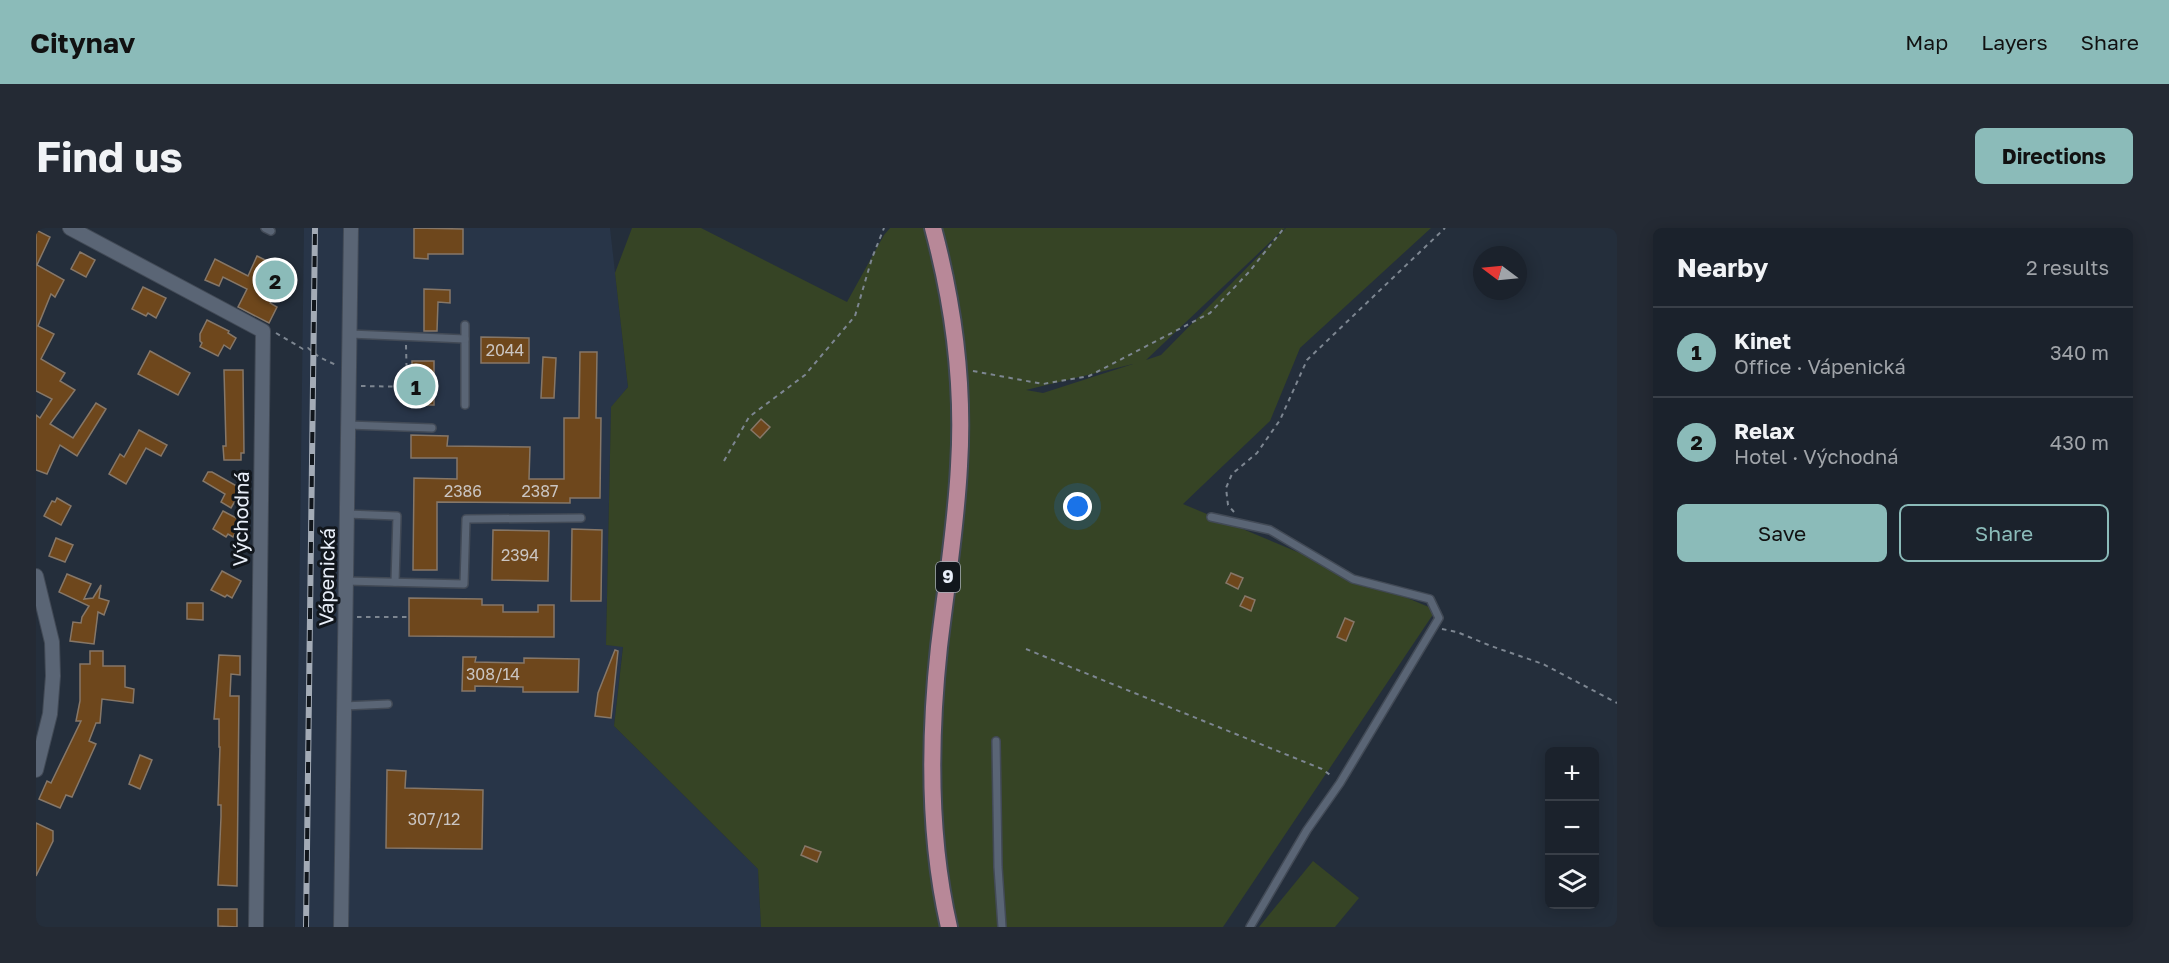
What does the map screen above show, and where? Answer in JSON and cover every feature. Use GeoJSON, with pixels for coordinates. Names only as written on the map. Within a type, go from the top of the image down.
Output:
{"type":"FeatureCollection","features":[{"type":"Feature","properties":{"kind":"main road","name":"9"},"geometry":{"type":"LineString","coordinates":[[933,228],[949,295],[958,368],[960,464],[939,648],[932,761],[936,841],[949,927]]}},
{"type":"Feature","properties":{"kind":"street"},"geometry":{"type":"LineString","coordinates":[[70,228],[263,331]]}},
{"type":"Feature","properties":{"kind":"street","name":"Vápenická"},"geometry":{"type":"LineString","coordinates":[[341,927],[351,228]]}},
{"type":"Feature","properties":{"kind":"street","name":"Východná"},"geometry":{"type":"LineString","coordinates":[[256,927],[263,331]]}},
{"type":"Feature","properties":{"kind":"street"},"geometry":{"type":"LineString","coordinates":[[36,576],[52,642],[53,676],[50,714],[36,770]]}},
{"type":"Feature","properties":{"kind":"lane"},"geometry":{"type":"LineString","coordinates":[[465,325],[465,405]]}},
{"type":"Feature","properties":{"kind":"lane"},"geometry":{"type":"LineString","coordinates":[[350,334],[465,339]]}},
{"type":"Feature","properties":{"kind":"lane"},"geometry":{"type":"LineString","coordinates":[[348,425],[432,428]]}},
{"type":"Feature","properties":{"kind":"lane"},"geometry":{"type":"LineString","coordinates":[[347,514],[397,516],[395,582]]}},
{"type":"Feature","properties":{"kind":"lane"},"geometry":{"type":"LineString","coordinates":[[1211,517],[1270,530],[1353,579],[1430,600],[1439,618],[1340,783],[1307,830],[1250,927]]}},
{"type":"Feature","properties":{"kind":"lane"},"geometry":{"type":"LineString","coordinates":[[346,581],[464,584],[466,519],[581,518]]}},
{"type":"Feature","properties":{"kind":"lane"},"geometry":{"type":"LineString","coordinates":[[345,706],[388,704]]}},
{"type":"Feature","properties":{"kind":"lane"},"geometry":{"type":"LineString","coordinates":[[996,741],[998,867],[1002,927]]}},
{"type":"Feature","properties":{"kind":"path"},"geometry":{"type":"LineString","coordinates":[[724,461],[749,417],[805,375],[855,316],[872,258],[884,228]]}},
{"type":"Feature","properties":{"kind":"path"},"geometry":{"type":"LineString","coordinates":[[958,368],[1043,384],[1089,376],[1210,313],[1249,272],[1284,228]]}},
{"type":"Feature","properties":{"kind":"path"},"geometry":{"type":"LineString","coordinates":[[1243,524],[1228,505],[1226,488],[1232,474],[1257,453],[1280,420],[1307,360],[1445,228]]}},
{"type":"Feature","properties":{"kind":"path"},"geometry":{"type":"LineString","coordinates":[[263,331],[270,330],[325,359]]}},
{"type":"Feature","properties":{"kind":"path"},"geometry":{"type":"LineString","coordinates":[[406,338],[407,387]]}},
{"type":"Feature","properties":{"kind":"path"},"geometry":{"type":"LineString","coordinates":[[349,385],[412,387]]}},
{"type":"Feature","properties":{"kind":"path"},"geometry":{"type":"LineString","coordinates":[[346,616],[409,617]]}},
{"type":"Feature","properties":{"kind":"path"},"geometry":{"type":"LineString","coordinates":[[1434,627],[1457,632],[1543,664],[1617,703]]}},
{"type":"Feature","properties":{"kind":"path"},"geometry":{"type":"LineString","coordinates":[[1026,648],[1322,769],[1340,783]]}},
{"type":"Feature","properties":{"kind":"shaded area"},"geometry":{"type":"Polygon","coordinates":[[[304,228],[610,228],[628,387],[611,408],[606,645],[623,646],[614,726],[758,869],[761,927],[295,927],[304,228]]]}},
{"type":"Feature","properties":{"kind":"green space"},"geometry":{"type":"Polygon","coordinates":[[[632,228],[701,228],[847,302],[890,228],[1285,228],[1146,360],[1161,355],[1286,228],[1431,228],[1300,348],[1270,421],[1183,504],[1436,610],[1223,927],[761,927],[758,869],[614,726],[623,647],[606,645],[611,407],[628,387],[615,273],[632,228]],[[1133,364],[1026,390],[1043,393],[1133,364]]]}},
{"type":"Feature","properties":{"kind":"green space"},"geometry":{"type":"Polygon","coordinates":[[[1313,861],[1359,898],[1335,927],[1259,927],[1313,861]]]}},
{"type":"Feature","properties":{"kind":"building"},"geometry":{"type":"Polygon","coordinates":[[[414,228],[463,229],[463,254],[428,254],[428,259],[414,258],[414,228]]]}},
{"type":"Feature","properties":{"kind":"building"},"geometry":{"type":"Polygon","coordinates":[[[36,230],[50,237],[37,265],[64,280],[55,297],[51,294],[38,326],[54,334],[41,359],[65,373],[60,381],[75,390],[50,424],[73,438],[96,403],[106,409],[77,456],[60,445],[47,474],[36,470],[36,415],[40,418],[52,399],[36,391],[36,230]]]}},
{"type":"Feature","properties":{"kind":"building"},"geometry":{"type":"Polygon","coordinates":[[[80,252],[95,260],[86,277],[71,269],[80,252]]]}},
{"type":"Feature","properties":{"kind":"building"},"geometry":{"type":"Polygon","coordinates":[[[257,256],[286,270],[270,303],[277,307],[269,323],[238,307],[247,289],[223,277],[219,286],[205,280],[215,259],[248,276],[257,256]]]}},
{"type":"Feature","properties":{"kind":"building"},"geometry":{"type":"Polygon","coordinates":[[[143,287],[166,298],[156,318],[148,313],[146,316],[132,309],[143,287]]]}},
{"type":"Feature","properties":{"kind":"building"},"geometry":{"type":"Polygon","coordinates":[[[424,289],[450,290],[450,303],[438,302],[437,331],[424,331],[424,289]]]}},
{"type":"Feature","properties":{"kind":"building"},"geometry":{"type":"Polygon","coordinates":[[[207,320],[229,331],[228,333],[236,338],[230,349],[224,345],[218,356],[200,347],[202,343],[200,334],[207,320]]]}},
{"type":"Feature","properties":{"kind":"building"},"geometry":{"type":"Polygon","coordinates":[[[481,337],[529,338],[529,363],[481,363],[481,337]]]}},
{"type":"Feature","properties":{"kind":"building"},"geometry":{"type":"Polygon","coordinates":[[[150,351],[190,373],[178,395],[138,374],[150,351]]]}},
{"type":"Feature","properties":{"kind":"building"},"geometry":{"type":"Polygon","coordinates":[[[580,352],[597,352],[596,418],[601,418],[600,498],[570,498],[570,503],[437,502],[437,570],[413,570],[414,478],[457,479],[457,458],[411,458],[411,435],[448,436],[447,446],[530,447],[529,479],[564,479],[564,418],[579,418],[580,352]]]}},
{"type":"Feature","properties":{"kind":"building"},"geometry":{"type":"Polygon","coordinates":[[[543,357],[556,358],[554,398],[541,398],[543,357]]]}},
{"type":"Feature","properties":{"kind":"building"},"geometry":{"type":"Polygon","coordinates":[[[412,361],[434,361],[434,405],[411,405],[412,361]]]}},
{"type":"Feature","properties":{"kind":"building"},"geometry":{"type":"Polygon","coordinates":[[[224,370],[243,370],[244,453],[241,453],[241,460],[224,460],[223,446],[226,446],[224,370]]]}},
{"type":"Feature","properties":{"kind":"building"},"geometry":{"type":"Polygon","coordinates":[[[761,419],[770,427],[760,438],[751,430],[761,419]]]}},
{"type":"Feature","properties":{"kind":"building"},"geometry":{"type":"Polygon","coordinates":[[[139,430],[167,445],[161,456],[146,448],[126,484],[109,474],[120,454],[124,457],[139,430]]]}},
{"type":"Feature","properties":{"kind":"building"},"geometry":{"type":"Polygon","coordinates":[[[208,472],[242,489],[231,508],[221,502],[225,494],[203,481],[208,472]]]}},
{"type":"Feature","properties":{"kind":"building"},"geometry":{"type":"Polygon","coordinates":[[[57,498],[71,506],[61,525],[44,516],[52,501],[55,502],[57,498]]]}},
{"type":"Feature","properties":{"kind":"building"},"geometry":{"type":"Polygon","coordinates":[[[223,511],[242,521],[233,537],[228,534],[226,537],[213,529],[223,511]]]}},
{"type":"Feature","properties":{"kind":"building"},"geometry":{"type":"Polygon","coordinates":[[[572,529],[602,530],[601,601],[571,601],[572,529]]]}},
{"type":"Feature","properties":{"kind":"building"},"geometry":{"type":"Polygon","coordinates":[[[493,530],[549,531],[548,581],[492,580],[493,530]]]}},
{"type":"Feature","properties":{"kind":"building"},"geometry":{"type":"Polygon","coordinates":[[[56,538],[73,545],[65,562],[49,556],[56,538]]]}},
{"type":"Feature","properties":{"kind":"building"},"geometry":{"type":"Polygon","coordinates":[[[222,571],[241,581],[232,598],[211,590],[222,571]]]}},
{"type":"Feature","properties":{"kind":"building"},"geometry":{"type":"Polygon","coordinates":[[[1231,573],[1243,578],[1238,589],[1226,583],[1231,573]]]}},
{"type":"Feature","properties":{"kind":"building"},"geometry":{"type":"Polygon","coordinates":[[[67,574],[91,584],[84,599],[93,598],[101,585],[99,598],[109,601],[104,615],[98,612],[94,644],[70,641],[73,622],[81,623],[89,606],[59,592],[67,574]]]}},
{"type":"Feature","properties":{"kind":"building"},"geometry":{"type":"Polygon","coordinates":[[[1245,596],[1255,600],[1251,611],[1240,606],[1245,596]]]}},
{"type":"Feature","properties":{"kind":"building"},"geometry":{"type":"Polygon","coordinates":[[[409,598],[482,599],[482,605],[503,605],[503,612],[538,612],[538,605],[554,605],[554,637],[409,636],[409,598]]]}},
{"type":"Feature","properties":{"kind":"building"},"geometry":{"type":"Polygon","coordinates":[[[187,603],[203,603],[203,620],[187,619],[187,603]]]}},
{"type":"Feature","properties":{"kind":"building"},"geometry":{"type":"Polygon","coordinates":[[[1345,618],[1354,622],[1346,641],[1337,637],[1345,618]]]}},
{"type":"Feature","properties":{"kind":"building"},"geometry":{"type":"Polygon","coordinates":[[[615,650],[618,651],[611,718],[595,716],[598,693],[615,650]]]}},
{"type":"Feature","properties":{"kind":"building"},"geometry":{"type":"Polygon","coordinates":[[[90,651],[103,651],[103,666],[125,666],[125,687],[134,689],[133,703],[102,699],[100,723],[96,723],[89,741],[96,744],[72,797],[66,795],[60,808],[39,799],[47,781],[51,783],[81,721],[76,721],[80,701],[80,664],[90,664],[90,651]]]}},
{"type":"Feature","properties":{"kind":"building"},"geometry":{"type":"Polygon","coordinates":[[[219,655],[240,656],[240,675],[231,674],[230,696],[239,696],[237,886],[218,885],[221,817],[221,805],[218,805],[220,747],[219,719],[214,719],[219,655]]]}},
{"type":"Feature","properties":{"kind":"building"},"geometry":{"type":"Polygon","coordinates":[[[463,657],[476,657],[475,662],[524,663],[524,658],[579,659],[578,692],[523,692],[523,687],[475,686],[475,691],[462,691],[463,657]]]}},
{"type":"Feature","properties":{"kind":"building"},"geometry":{"type":"Polygon","coordinates":[[[140,755],[152,760],[140,789],[129,784],[140,755]]]}},
{"type":"Feature","properties":{"kind":"building"},"geometry":{"type":"Polygon","coordinates":[[[387,770],[406,771],[405,788],[483,790],[482,849],[386,848],[387,770]]]}},
{"type":"Feature","properties":{"kind":"building"},"geometry":{"type":"Polygon","coordinates":[[[36,823],[53,831],[53,841],[36,876],[36,823]]]}},
{"type":"Feature","properties":{"kind":"building"},"geometry":{"type":"Polygon","coordinates":[[[805,846],[821,852],[817,862],[801,855],[805,846]]]}},
{"type":"Feature","properties":{"kind":"building"},"geometry":{"type":"Polygon","coordinates":[[[218,909],[237,909],[237,927],[218,926],[218,909]]]}},
{"type":"Feature","properties":{"kind":"railway"},"geometry":{"type":"LineString","coordinates":[[306,927],[315,228]]}},
{"type":"Feature","properties":{"kind":"place","name":"Relax"},"geometry":{"type":"Point","coordinates":[275,280]}},
{"type":"Feature","properties":{"kind":"place","name":"Kinet"},"geometry":{"type":"Point","coordinates":[416,386]}}]}
